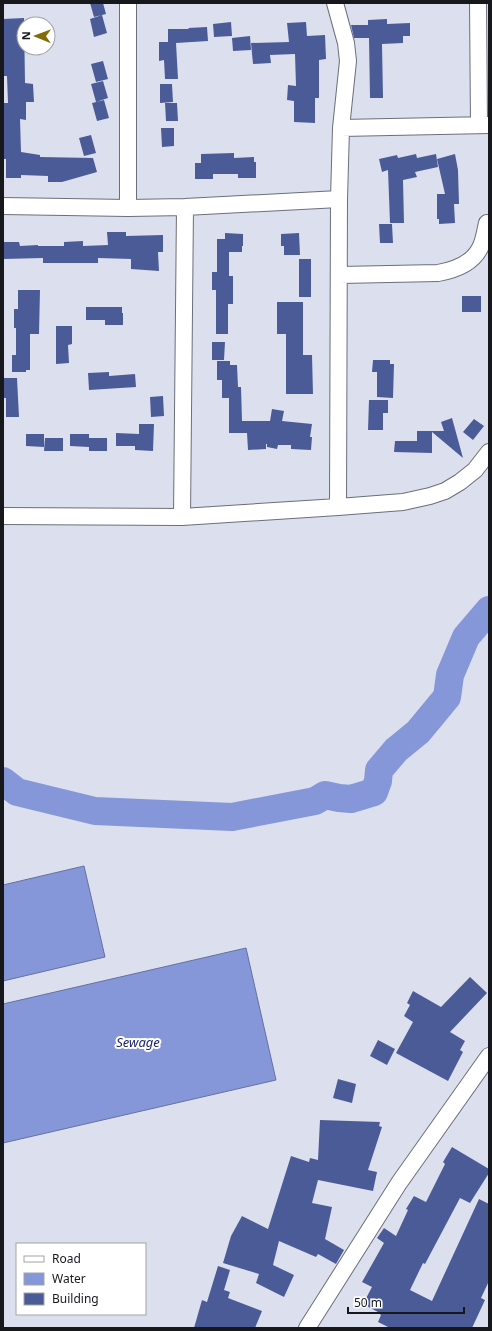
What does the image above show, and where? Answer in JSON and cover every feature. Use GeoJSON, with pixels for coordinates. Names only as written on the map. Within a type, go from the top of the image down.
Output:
{"type":"FeatureCollection","features":[{"type":"Feature","properties":{"kind":"street"},"geometry":{"type":"LineString","coordinates":[[128,3],[128,208]]}},
{"type":"Feature","properties":{"kind":"street"},"geometry":{"type":"LineString","coordinates":[[335,3],[346,43],[348,61],[341,128],[339,199],[340,274],[338,507]]}},
{"type":"Feature","properties":{"kind":"street"},"geometry":{"type":"LineString","coordinates":[[341,128],[484,125],[478,3]]}},
{"type":"Feature","properties":{"kind":"street"},"geometry":{"type":"LineString","coordinates":[[3,206],[128,208],[185,207],[339,199]]}},
{"type":"Feature","properties":{"kind":"street"},"geometry":{"type":"LineString","coordinates":[[182,517],[185,207]]}},
{"type":"Feature","properties":{"kind":"street"},"geometry":{"type":"LineString","coordinates":[[340,274],[438,273],[452,270],[473,259],[480,247],[487,224]]}},
{"type":"Feature","properties":{"kind":"street"},"geometry":{"type":"LineString","coordinates":[[3,516],[182,517],[402,502],[445,491],[460,482],[475,470],[489,452]]}},
{"type":"Feature","properties":{"kind":"street"},"geometry":{"type":"LineString","coordinates":[[307,1328],[399,1183],[489,1056]]}},
{"type":"Feature","properties":{"kind":"water"},"geometry":{"type":"Polygon","coordinates":[[[84,866],[105,957],[3,981],[3,885],[84,866]]]}},
{"type":"Feature","properties":{"kind":"water","name":"Sewage"},"geometry":{"type":"Polygon","coordinates":[[[246,948],[276,1080],[3,1143],[3,1004],[246,948]]]}},
{"type":"Feature","properties":{"kind":"building"},"geometry":{"type":"Polygon","coordinates":[[[90,3],[103,3],[106,14],[94,17],[90,3]]]}},
{"type":"Feature","properties":{"kind":"building"},"geometry":{"type":"Polygon","coordinates":[[[102,15],[107,33],[94,37],[90,19],[102,15]]]}},
{"type":"Feature","properties":{"kind":"building"},"geometry":{"type":"Polygon","coordinates":[[[16,18],[16,56],[25,56],[25,83],[33,84],[34,102],[26,102],[26,120],[20,119],[21,152],[40,155],[40,157],[93,158],[97,172],[62,182],[48,182],[48,176],[21,175],[21,178],[6,178],[6,159],[4,159],[3,103],[8,103],[7,76],[3,76],[3,19],[16,18]]]}},
{"type":"Feature","properties":{"kind":"building"},"geometry":{"type":"Polygon","coordinates":[[[387,19],[387,24],[410,23],[410,36],[403,36],[403,43],[382,44],[383,98],[370,98],[369,38],[354,38],[351,25],[368,25],[368,20],[387,19]]]}},
{"type":"Feature","properties":{"kind":"building"},"geometry":{"type":"Polygon","coordinates":[[[231,22],[232,36],[214,37],[213,24],[231,22]]]}},
{"type":"Feature","properties":{"kind":"building"},"geometry":{"type":"Polygon","coordinates":[[[306,22],[307,36],[325,35],[326,59],[319,60],[319,98],[315,98],[315,123],[294,122],[294,101],[287,100],[288,85],[296,86],[295,54],[270,55],[271,63],[253,64],[251,43],[289,42],[287,23],[306,22]]]}},
{"type":"Feature","properties":{"kind":"building"},"geometry":{"type":"Polygon","coordinates":[[[207,27],[208,41],[176,43],[178,79],[165,79],[164,60],[159,61],[159,42],[168,42],[168,29],[207,27]]]}},
{"type":"Feature","properties":{"kind":"building"},"geometry":{"type":"Polygon","coordinates":[[[250,36],[251,50],[233,51],[232,38],[250,36]]]}},
{"type":"Feature","properties":{"kind":"building"},"geometry":{"type":"Polygon","coordinates":[[[103,61],[108,79],[96,82],[91,64],[103,61]]]}},
{"type":"Feature","properties":{"kind":"building"},"geometry":{"type":"Polygon","coordinates":[[[103,81],[108,98],[96,102],[91,84],[103,81]]]}},
{"type":"Feature","properties":{"kind":"building"},"geometry":{"type":"Polygon","coordinates":[[[160,84],[172,84],[173,102],[160,103],[160,84]]]}},
{"type":"Feature","properties":{"kind":"building"},"geometry":{"type":"Polygon","coordinates":[[[104,100],[109,118],[97,121],[92,103],[104,100]]]}},
{"type":"Feature","properties":{"kind":"building"},"geometry":{"type":"Polygon","coordinates":[[[165,103],[177,103],[178,121],[166,121],[165,103]]]}},
{"type":"Feature","properties":{"kind":"building"},"geometry":{"type":"Polygon","coordinates":[[[161,128],[174,128],[174,146],[162,147],[161,128]]]}},
{"type":"Feature","properties":{"kind":"building"},"geometry":{"type":"Polygon","coordinates":[[[91,135],[96,153],[84,156],[79,138],[91,135]]]}},
{"type":"Feature","properties":{"kind":"building"},"geometry":{"type":"Polygon","coordinates":[[[234,153],[234,158],[254,157],[254,162],[256,162],[256,178],[238,178],[238,174],[213,174],[213,179],[195,179],[195,163],[201,163],[201,154],[234,153]]]}},
{"type":"Feature","properties":{"kind":"building"},"geometry":{"type":"Polygon","coordinates":[[[416,154],[417,158],[436,154],[438,167],[415,172],[417,177],[403,180],[404,223],[390,223],[388,170],[382,172],[379,159],[397,155],[398,158],[416,154]]]}},
{"type":"Feature","properties":{"kind":"building"},"geometry":{"type":"Polygon","coordinates":[[[455,154],[458,170],[459,204],[454,204],[455,223],[439,224],[439,219],[437,219],[437,194],[445,194],[437,159],[455,154]]]}},
{"type":"Feature","properties":{"kind":"building"},"geometry":{"type":"Polygon","coordinates":[[[379,224],[392,224],[393,243],[380,243],[379,224]]]}},
{"type":"Feature","properties":{"kind":"building"},"geometry":{"type":"Polygon","coordinates":[[[107,232],[126,232],[126,236],[163,235],[163,252],[158,252],[159,271],[131,269],[131,259],[98,258],[98,263],[43,263],[43,258],[3,259],[3,242],[19,242],[20,246],[64,246],[64,242],[83,241],[83,246],[108,245],[107,232]]]}},
{"type":"Feature","properties":{"kind":"building"},"geometry":{"type":"Polygon","coordinates":[[[225,233],[243,234],[243,246],[242,252],[229,252],[229,276],[233,276],[233,304],[228,304],[228,334],[216,334],[216,290],[212,290],[212,272],[217,272],[217,239],[225,239],[225,233]]]}},
{"type":"Feature","properties":{"kind":"building"},"geometry":{"type":"Polygon","coordinates":[[[299,233],[300,255],[284,255],[284,246],[281,246],[281,234],[299,233]]]}},
{"type":"Feature","properties":{"kind":"building"},"geometry":{"type":"Polygon","coordinates":[[[299,259],[311,259],[311,297],[299,297],[299,259]]]}},
{"type":"Feature","properties":{"kind":"building"},"geometry":{"type":"Polygon","coordinates":[[[18,290],[40,290],[39,334],[30,334],[30,370],[26,370],[26,372],[12,372],[12,355],[16,355],[14,309],[18,309],[18,290]]]}},
{"type":"Feature","properties":{"kind":"building"},"geometry":{"type":"Polygon","coordinates":[[[462,296],[481,296],[481,312],[462,312],[462,296]]]}},
{"type":"Feature","properties":{"kind":"building"},"geometry":{"type":"Polygon","coordinates":[[[277,302],[303,302],[303,355],[312,355],[313,394],[286,394],[286,334],[277,334],[277,302]]]}},
{"type":"Feature","properties":{"kind":"building"},"geometry":{"type":"Polygon","coordinates":[[[86,307],[122,307],[123,325],[105,325],[105,320],[86,320],[86,307]]]}},
{"type":"Feature","properties":{"kind":"building"},"geometry":{"type":"Polygon","coordinates":[[[56,326],[72,326],[72,344],[68,345],[69,363],[56,364],[56,326]]]}},
{"type":"Feature","properties":{"kind":"building"},"geometry":{"type":"Polygon","coordinates":[[[212,342],[225,342],[224,360],[212,360],[212,342]]]}},
{"type":"Feature","properties":{"kind":"building"},"geometry":{"type":"Polygon","coordinates":[[[373,360],[390,360],[390,364],[394,364],[393,398],[377,397],[377,372],[372,372],[373,360]]]}},
{"type":"Feature","properties":{"kind":"building"},"geometry":{"type":"Polygon","coordinates":[[[217,361],[230,361],[230,365],[237,365],[238,387],[241,387],[242,421],[270,421],[272,409],[284,411],[282,421],[312,424],[310,437],[312,437],[311,450],[291,449],[291,445],[278,445],[277,449],[267,447],[266,444],[266,449],[248,450],[247,433],[229,433],[229,398],[222,398],[222,380],[217,380],[217,361]]]}},
{"type":"Feature","properties":{"kind":"building"},"geometry":{"type":"Polygon","coordinates":[[[109,372],[109,376],[135,374],[136,387],[89,390],[88,373],[109,372]]]}},
{"type":"Feature","properties":{"kind":"building"},"geometry":{"type":"Polygon","coordinates":[[[3,378],[17,378],[19,417],[6,417],[6,398],[3,398],[3,378]]]}},
{"type":"Feature","properties":{"kind":"building"},"geometry":{"type":"Polygon","coordinates":[[[163,396],[164,416],[151,417],[150,397],[163,396]]]}},
{"type":"Feature","properties":{"kind":"building"},"geometry":{"type":"Polygon","coordinates":[[[369,400],[388,400],[388,413],[383,413],[383,430],[368,430],[369,400]]]}},
{"type":"Feature","properties":{"kind":"building"},"geometry":{"type":"Polygon","coordinates":[[[452,418],[463,458],[432,432],[432,453],[394,452],[395,441],[417,441],[417,431],[444,431],[441,422],[452,418]]]}},
{"type":"Feature","properties":{"kind":"building"},"geometry":{"type":"Polygon","coordinates":[[[474,419],[484,426],[473,440],[463,432],[474,419]]]}},
{"type":"Feature","properties":{"kind":"building"},"geometry":{"type":"Polygon","coordinates":[[[139,424],[154,424],[153,451],[135,450],[135,446],[116,446],[116,433],[139,434],[139,424]]]}},
{"type":"Feature","properties":{"kind":"building"},"geometry":{"type":"Polygon","coordinates":[[[26,434],[44,434],[44,447],[26,446],[26,434]]]}},
{"type":"Feature","properties":{"kind":"building"},"geometry":{"type":"Polygon","coordinates":[[[70,434],[89,434],[89,447],[70,446],[70,434]]]}},
{"type":"Feature","properties":{"kind":"building"},"geometry":{"type":"Polygon","coordinates":[[[45,438],[63,438],[63,451],[44,451],[45,438]]]}},
{"type":"Feature","properties":{"kind":"building"},"geometry":{"type":"Polygon","coordinates":[[[89,438],[107,438],[107,451],[89,451],[89,438]]]}},
{"type":"Feature","properties":{"kind":"building"},"geometry":{"type":"Polygon","coordinates":[[[470,977],[487,993],[450,1032],[465,1041],[460,1050],[463,1052],[448,1081],[396,1053],[413,1022],[404,1016],[410,1005],[407,1003],[413,991],[441,1007],[470,977]]]}},
{"type":"Feature","properties":{"kind":"building"},"geometry":{"type":"Polygon","coordinates":[[[378,1040],[395,1049],[387,1065],[370,1056],[378,1040]]]}},
{"type":"Feature","properties":{"kind":"building"},"geometry":{"type":"Polygon","coordinates":[[[338,1079],[356,1084],[352,1103],[333,1098],[338,1079]]]}},
{"type":"Feature","properties":{"kind":"building"},"geometry":{"type":"Polygon","coordinates":[[[320,1120],[380,1122],[379,1126],[382,1127],[368,1170],[377,1172],[373,1191],[318,1180],[312,1203],[332,1207],[325,1239],[344,1250],[336,1264],[318,1254],[316,1257],[279,1241],[273,1265],[294,1275],[284,1297],[256,1283],[259,1274],[223,1263],[231,1236],[242,1216],[268,1229],[291,1156],[309,1162],[310,1158],[318,1160],[320,1120]]]}},
{"type":"Feature","properties":{"kind":"building"},"geometry":{"type":"Polygon","coordinates":[[[452,1147],[489,1169],[489,1173],[470,1203],[460,1198],[425,1264],[423,1263],[410,1290],[432,1301],[479,1199],[489,1204],[489,1281],[481,1298],[485,1300],[472,1328],[390,1328],[378,1322],[381,1315],[378,1312],[363,1304],[372,1287],[362,1282],[384,1243],[377,1238],[384,1228],[396,1236],[408,1210],[406,1209],[414,1196],[426,1202],[445,1164],[443,1162],[452,1147]]]}},
{"type":"Feature","properties":{"kind":"building"},"geometry":{"type":"Polygon","coordinates":[[[218,1266],[230,1270],[224,1290],[230,1292],[228,1298],[262,1311],[255,1328],[194,1328],[202,1300],[207,1302],[218,1266]]]}},
{"type":"Feature","properties":{"kind":"waterway"},"geometry":{"type":"LineString","coordinates":[[3,781],[17,792],[95,811],[232,817],[315,801],[325,795],[351,799],[374,792],[378,781],[379,770],[396,750],[418,732],[447,697],[450,675],[466,637],[489,610]]}}]}
